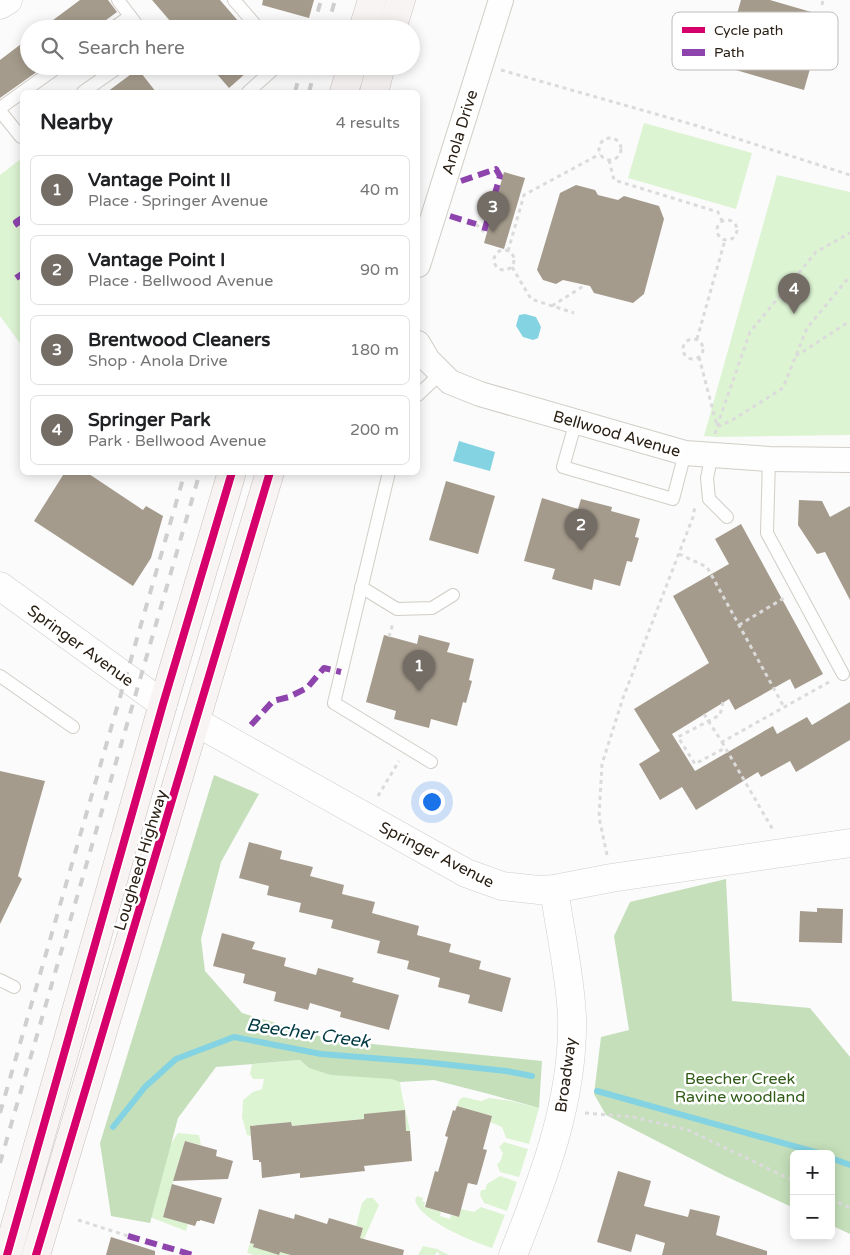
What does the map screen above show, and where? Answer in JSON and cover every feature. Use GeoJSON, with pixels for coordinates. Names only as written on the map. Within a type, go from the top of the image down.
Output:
{"type":"FeatureCollection","features":[{"type":"Feature","properties":{"kind":"main road"},"geometry":{"type":"LineString","coordinates":[[366,20],[372,0]]}},
{"type":"Feature","properties":{"kind":"main road"},"geometry":{"type":"LineString","coordinates":[[395,20],[401,0]]}},
{"type":"Feature","properties":{"kind":"main road"},"geometry":{"type":"LineString","coordinates":[[345,90],[349,75]]}},
{"type":"Feature","properties":{"kind":"main road"},"geometry":{"type":"LineString","coordinates":[[375,90],[379,75]]}},
{"type":"Feature","properties":{"kind":"main road","name":"Lougheed Highway"},"geometry":{"type":"LineString","coordinates":[[7,1255],[163,704],[231,475]]}},
{"type":"Feature","properties":{"kind":"main road","name":"Lougheed Highway"},"geometry":{"type":"LineString","coordinates":[[36,1255],[269,475]]}},
{"type":"Feature","properties":{"kind":"street"},"geometry":{"type":"LineString","coordinates":[[0,5],[8,0]]}},
{"type":"Feature","properties":{"kind":"street","name":"Anola Drive"},"geometry":{"type":"LineString","coordinates":[[420,259],[501,0]]}},
{"type":"Feature","properties":{"kind":"street","name":"Bellwood Avenue"},"geometry":{"type":"LineString","coordinates":[[429,358],[450,382],[480,394],[700,453],[769,459],[850,460]]}},
{"type":"Feature","properties":{"kind":"street","name":"Springer Avenue"},"geometry":{"type":"LineString","coordinates":[[0,586],[163,704]]}},
{"type":"Feature","properties":{"kind":"street","name":"Springer Avenue"},"geometry":{"type":"LineString","coordinates":[[196,722],[466,872],[502,886],[524,889],[554,889],[611,878],[850,843]]}},
{"type":"Feature","properties":{"kind":"street","name":"Broadway"},"geometry":{"type":"LineString","coordinates":[[512,1255],[548,1161],[563,1107],[570,1058],[572,1016],[554,889]]}},
{"type":"Feature","properties":{"kind":"lane"},"geometry":{"type":"LineString","coordinates":[[118,0],[133,20]]}},
{"type":"Feature","properties":{"kind":"lane"},"geometry":{"type":"LineString","coordinates":[[234,0],[251,20]]}},
{"type":"Feature","properties":{"kind":"lane"},"geometry":{"type":"LineString","coordinates":[[124,20],[130,16]]}},
{"type":"Feature","properties":{"kind":"lane"},"geometry":{"type":"LineString","coordinates":[[26,90],[47,75]]}},
{"type":"Feature","properties":{"kind":"lane"},"geometry":{"type":"LineString","coordinates":[[87,90],[108,75]]}},
{"type":"Feature","properties":{"kind":"lane"},"geometry":{"type":"LineString","coordinates":[[250,90],[267,75]]}},
{"type":"Feature","properties":{"kind":"lane"},"geometry":{"type":"LineString","coordinates":[[20,94],[0,109],[20,136]]}},
{"type":"Feature","properties":{"kind":"lane"},"geometry":{"type":"LineString","coordinates":[[420,388],[429,358]]}},
{"type":"Feature","properties":{"kind":"lane"},"geometry":{"type":"LineString","coordinates":[[576,421],[563,467],[673,500],[700,453]]}},
{"type":"Feature","properties":{"kind":"lane"},"geometry":{"type":"LineString","coordinates":[[700,453],[707,478],[710,499],[727,517]]}},
{"type":"Feature","properties":{"kind":"lane"},"geometry":{"type":"LineString","coordinates":[[769,459],[766,533],[843,674]]}},
{"type":"Feature","properties":{"kind":"lane"},"geometry":{"type":"LineString","coordinates":[[388,475],[334,703],[431,762]]}},
{"type":"Feature","properties":{"kind":"lane"},"geometry":{"type":"LineString","coordinates":[[361,587],[397,609],[432,608],[452,595]]}},
{"type":"Feature","properties":{"kind":"lane"},"geometry":{"type":"LineString","coordinates":[[0,676],[73,727]]}},
{"type":"Feature","properties":{"kind":"lane"},"geometry":{"type":"LineString","coordinates":[[0,980],[14,987]]}},
{"type":"Feature","properties":{"kind":"path"},"geometry":{"type":"LineString","coordinates":[[822,5],[823,0]]}},
{"type":"Feature","properties":{"kind":"path"},"geometry":{"type":"LineString","coordinates":[[480,64],[698,126],[850,175]]}},
{"type":"Feature","properties":{"kind":"path"},"geometry":{"type":"LineString","coordinates":[[610,137],[617,139],[621,146],[621,153],[616,159],[609,160],[600,154],[599,146],[603,140],[610,137]]}},
{"type":"Feature","properties":{"kind":"path"},"geometry":{"type":"LineString","coordinates":[[508,251],[524,195],[600,154]]}},
{"type":"Feature","properties":{"kind":"path"},"geometry":{"type":"LineString","coordinates":[[609,160],[614,180],[718,212],[722,221]]}},
{"type":"Feature","properties":{"kind":"path"},"geometry":{"type":"LineString","coordinates":[[722,221],[718,226],[718,234],[725,240]]}},
{"type":"Feature","properties":{"kind":"path"},"geometry":{"type":"LineString","coordinates":[[722,221],[732,221],[738,229],[734,238],[725,240]]}},
{"type":"Feature","properties":{"kind":"path"},"geometry":{"type":"LineString","coordinates":[[476,224],[484,232]]}},
{"type":"Feature","properties":{"kind":"path"},"geometry":{"type":"LineString","coordinates":[[700,453],[713,440],[750,332],[816,252],[850,233]]}},
{"type":"Feature","properties":{"kind":"path"},"geometry":{"type":"LineString","coordinates":[[697,339],[725,240]]}},
{"type":"Feature","properties":{"kind":"path"},"geometry":{"type":"LineString","coordinates":[[508,251],[514,258],[512,267],[510,270],[503,271],[497,268],[494,262],[498,252],[508,251]]}},
{"type":"Feature","properties":{"kind":"path"},"geometry":{"type":"LineString","coordinates":[[512,267],[531,299],[574,313]]}},
{"type":"Feature","properties":{"kind":"path"},"geometry":{"type":"LineString","coordinates":[[717,427],[734,419],[783,388],[807,328],[850,276]]}},
{"type":"Feature","properties":{"kind":"path"},"geometry":{"type":"LineString","coordinates":[[551,306],[585,285]]}},
{"type":"Feature","properties":{"kind":"path"},"geometry":{"type":"LineString","coordinates":[[795,357],[850,321]]}},
{"type":"Feature","properties":{"kind":"path"},"geometry":{"type":"LineString","coordinates":[[697,339],[703,346],[703,352],[699,357],[689,358],[683,350],[684,343],[687,340],[697,339]]}},
{"type":"Feature","properties":{"kind":"path"},"geometry":{"type":"LineString","coordinates":[[699,357],[717,427]]}},
{"type":"Feature","properties":{"kind":"path"},"geometry":{"type":"LineString","coordinates":[[611,878],[599,817],[602,764],[623,698],[693,517],[696,498]]}},
{"type":"Feature","properties":{"kind":"path"},"geometry":{"type":"LineString","coordinates":[[679,554],[707,566],[784,707]]}},
{"type":"Feature","properties":{"kind":"path"},"geometry":{"type":"LineString","coordinates":[[739,625],[797,590]]}},
{"type":"Feature","properties":{"kind":"path"},"geometry":{"type":"LineString","coordinates":[[722,742],[843,674]]}},
{"type":"Feature","properties":{"kind":"path"},"geometry":{"type":"LineString","coordinates":[[723,702],[720,715],[678,737],[695,764],[726,748]]}},
{"type":"Feature","properties":{"kind":"path"},"geometry":{"type":"LineString","coordinates":[[704,714],[775,833]]}},
{"type":"Feature","properties":{"kind":"path"},"geometry":{"type":"LineString","coordinates":[[378,797],[402,757]]}},
{"type":"Feature","properties":{"kind":"path"},"geometry":{"type":"LineString","coordinates":[[563,1107],[580,1112],[633,1117],[688,1130],[790,1179]]}},
{"type":"Feature","properties":{"kind":"path"},"geometry":{"type":"LineString","coordinates":[[835,1201],[850,1208]]}},
{"type":"Feature","properties":{"kind":"path"},"geometry":{"type":"LineString","coordinates":[[78,1220],[128,1236]]}},
{"type":"Feature","properties":{"kind":"green space"},"geometry":{"type":"Polygon","coordinates":[[[644,123],[752,153],[736,209],[628,178],[644,123]]]}},
{"type":"Feature","properties":{"kind":"green space"},"geometry":{"type":"Polygon","coordinates":[[[20,160],[20,343],[0,316],[0,175],[20,160]]]}},
{"type":"Feature","properties":{"kind":"green space"},"geometry":{"type":"Polygon","coordinates":[[[777,175],[850,192],[850,435],[704,436],[777,175]]]}},
{"type":"Feature","properties":{"kind":"green space"},"geometry":{"type":"Polygon","coordinates":[[[214,775],[259,794],[221,862],[201,939],[205,971],[242,1013],[332,1040],[542,1061],[539,1108],[434,1080],[400,1082],[391,1079],[331,1075],[309,1068],[300,1060],[216,1067],[178,1118],[150,1223],[111,1216],[100,1143],[214,775]]]}},
{"type":"Feature","properties":{"kind":"green space","name":"Beecher Creek Ravine woodland"},"geometry":{"type":"Polygon","coordinates":[[[726,879],[732,1001],[810,1008],[850,1057],[850,1234],[835,1227],[835,1150],[790,1150],[790,1206],[725,1176],[606,1115],[594,1094],[601,1037],[629,1030],[614,936],[630,902],[726,879]]]}},
{"type":"Feature","properties":{"kind":"green space"},"geometry":{"type":"Polygon","coordinates":[[[300,1060],[309,1068],[391,1079],[400,1082],[410,1131],[406,1131],[405,1111],[364,1119],[292,1126],[291,1122],[250,1126],[251,1136],[247,1135],[242,1117],[243,1100],[253,1092],[262,1089],[264,1079],[253,1079],[250,1074],[252,1064],[300,1060]]]}},
{"type":"Feature","properties":{"kind":"green space"},"geometry":{"type":"Polygon","coordinates":[[[463,1097],[481,1101],[489,1098],[511,1101],[539,1108],[529,1144],[506,1138],[502,1127],[490,1122],[492,1116],[457,1106],[459,1100],[463,1097]]]}},
{"type":"Feature","properties":{"kind":"green space"},"geometry":{"type":"Polygon","coordinates":[[[178,1133],[199,1135],[201,1145],[185,1141],[163,1216],[188,1224],[186,1231],[150,1217],[154,1170],[178,1133]]]}},
{"type":"Feature","properties":{"kind":"green space"},"geometry":{"type":"Polygon","coordinates":[[[504,1142],[528,1149],[519,1177],[500,1172],[497,1164],[500,1162],[503,1153],[499,1147],[504,1142]]]}},
{"type":"Feature","properties":{"kind":"green space"},"geometry":{"type":"Polygon","coordinates":[[[500,1176],[517,1182],[507,1211],[484,1203],[480,1195],[481,1190],[485,1190],[487,1184],[500,1176]]]}},
{"type":"Feature","properties":{"kind":"green space"},"geometry":{"type":"Polygon","coordinates":[[[417,1196],[423,1198],[422,1201],[425,1202],[424,1207],[441,1212],[440,1216],[450,1219],[451,1215],[459,1217],[461,1209],[474,1212],[481,1207],[505,1215],[492,1248],[461,1236],[437,1223],[419,1208],[415,1200],[417,1196]]]}},
{"type":"Feature","properties":{"kind":"green space"},"geometry":{"type":"Polygon","coordinates":[[[367,1198],[373,1198],[379,1205],[364,1239],[360,1238],[363,1228],[356,1226],[362,1203],[367,1198]]]}},
{"type":"Feature","properties":{"kind":"green space"},"geometry":{"type":"Polygon","coordinates":[[[250,1243],[285,1253],[306,1255],[254,1255],[247,1253],[250,1243]]]}},
{"type":"Feature","properties":{"kind":"green space"},"geometry":{"type":"Polygon","coordinates":[[[423,1246],[437,1249],[449,1255],[439,1255],[437,1252],[435,1255],[418,1255],[423,1246]]]}},
{"type":"Feature","properties":{"kind":"water"},"geometry":{"type":"Polygon","coordinates":[[[525,314],[536,317],[541,327],[538,338],[533,340],[523,337],[516,326],[519,315],[525,314]]]}},
{"type":"Feature","properties":{"kind":"water"},"geometry":{"type":"Polygon","coordinates":[[[459,441],[495,452],[490,471],[453,461],[459,441]]]}},
{"type":"Feature","properties":{"kind":"building"},"geometry":{"type":"Polygon","coordinates":[[[80,0],[108,0],[117,12],[106,20],[53,20],[80,0]]]}},
{"type":"Feature","properties":{"kind":"building"},"geometry":{"type":"Polygon","coordinates":[[[152,0],[220,0],[237,20],[169,20],[152,0]]]}},
{"type":"Feature","properties":{"kind":"building"},"geometry":{"type":"Polygon","coordinates":[[[263,0],[314,0],[309,18],[262,5],[263,0]]]}},
{"type":"Feature","properties":{"kind":"building"},"geometry":{"type":"Polygon","coordinates":[[[741,0],[770,0],[811,12],[738,12],[741,0]]]}},
{"type":"Feature","properties":{"kind":"building"},"geometry":{"type":"Polygon","coordinates":[[[20,45],[20,75],[32,75],[0,98],[0,60],[20,45]]]}},
{"type":"Feature","properties":{"kind":"building"},"geometry":{"type":"Polygon","coordinates":[[[736,70],[810,70],[804,90],[736,70]]]}},
{"type":"Feature","properties":{"kind":"building"},"geometry":{"type":"Polygon","coordinates":[[[130,75],[143,75],[154,90],[110,90],[130,75]]]}},
{"type":"Feature","properties":{"kind":"building"},"geometry":{"type":"Polygon","coordinates":[[[218,75],[244,75],[229,88],[218,75]]]}},
{"type":"Feature","properties":{"kind":"building"},"geometry":{"type":"Polygon","coordinates":[[[504,172],[525,178],[504,249],[484,243],[504,172]]]}},
{"type":"Feature","properties":{"kind":"building"},"geometry":{"type":"Polygon","coordinates":[[[576,185],[595,190],[598,195],[618,200],[624,196],[659,206],[664,219],[644,294],[633,303],[594,293],[590,286],[563,280],[556,284],[543,280],[537,270],[560,193],[576,185]]]}},
{"type":"Feature","properties":{"kind":"building"},"geometry":{"type":"Polygon","coordinates":[[[63,475],[90,475],[143,510],[146,506],[163,516],[151,558],[133,586],[34,521],[63,475]]]}},
{"type":"Feature","properties":{"kind":"building"},"geometry":{"type":"Polygon","coordinates":[[[446,481],[495,496],[478,554],[429,540],[446,481]]]}},
{"type":"Feature","properties":{"kind":"building"},"geometry":{"type":"Polygon","coordinates":[[[542,498],[578,509],[581,499],[612,507],[611,511],[640,519],[635,537],[639,538],[632,562],[627,561],[620,586],[594,579],[592,590],[552,579],[555,569],[524,561],[542,498]]]}},
{"type":"Feature","properties":{"kind":"building"},"geometry":{"type":"Polygon","coordinates":[[[799,500],[822,501],[830,517],[850,506],[850,600],[825,552],[817,554],[798,525],[799,500]]]}},
{"type":"Feature","properties":{"kind":"building"},"geometry":{"type":"Polygon","coordinates":[[[741,524],[823,674],[795,689],[790,679],[735,710],[729,699],[672,734],[695,771],[773,726],[777,734],[807,717],[812,725],[850,702],[850,740],[796,772],[790,761],[761,777],[758,772],[696,810],[682,787],[660,800],[639,764],[660,751],[634,709],[709,663],[673,596],[729,564],[715,539],[741,524]]]}},
{"type":"Feature","properties":{"kind":"building"},"geometry":{"type":"Polygon","coordinates":[[[384,635],[417,644],[419,635],[450,643],[447,652],[474,659],[469,680],[472,681],[466,703],[463,702],[457,726],[431,719],[429,728],[394,719],[396,711],[366,702],[384,635]]]}},
{"type":"Feature","properties":{"kind":"building"},"geometry":{"type":"Polygon","coordinates":[[[0,771],[45,781],[18,876],[22,879],[0,924],[0,771]]]}},
{"type":"Feature","properties":{"kind":"building"},"geometry":{"type":"Polygon","coordinates":[[[249,842],[282,851],[280,859],[313,867],[310,876],[344,885],[342,894],[375,902],[372,913],[419,926],[417,935],[451,944],[449,952],[481,961],[479,969],[511,978],[502,1012],[468,1003],[470,995],[438,987],[440,978],[407,969],[409,961],[377,953],[380,941],[331,928],[333,920],[299,912],[301,903],[267,895],[269,886],[239,878],[249,842]]]}},
{"type":"Feature","properties":{"kind":"building"},"geometry":{"type":"Polygon","coordinates":[[[817,908],[843,909],[842,943],[799,942],[800,911],[817,912],[817,908]]]}},
{"type":"Feature","properties":{"kind":"building"},"geometry":{"type":"Polygon","coordinates":[[[222,933],[255,942],[252,949],[286,958],[284,966],[316,975],[318,968],[354,978],[352,982],[399,995],[389,1030],[340,1017],[341,1012],[310,1003],[308,1010],[274,1001],[276,992],[243,983],[245,974],[213,966],[222,933]]]}},
{"type":"Feature","properties":{"kind":"building"},"geometry":{"type":"Polygon","coordinates":[[[457,1106],[492,1116],[483,1149],[487,1150],[477,1185],[468,1183],[459,1217],[425,1207],[435,1171],[438,1172],[448,1137],[445,1136],[453,1110],[455,1111],[457,1106]]]}},
{"type":"Feature","properties":{"kind":"building"},"geometry":{"type":"Polygon","coordinates":[[[405,1110],[406,1131],[410,1131],[412,1161],[364,1166],[365,1171],[300,1178],[300,1173],[262,1178],[261,1162],[253,1160],[250,1126],[291,1122],[292,1126],[364,1119],[364,1114],[405,1110]]]}},
{"type":"Feature","properties":{"kind":"building"},"geometry":{"type":"Polygon","coordinates":[[[185,1141],[217,1150],[216,1156],[233,1161],[228,1179],[173,1181],[185,1141]]]}},
{"type":"Feature","properties":{"kind":"building"},"geometry":{"type":"Polygon","coordinates":[[[618,1171],[651,1181],[644,1206],[688,1217],[690,1209],[720,1216],[716,1235],[767,1251],[767,1255],[662,1255],[665,1243],[636,1234],[631,1252],[597,1242],[618,1171]]]}},
{"type":"Feature","properties":{"kind":"building"},"geometry":{"type":"Polygon","coordinates":[[[172,1184],[222,1198],[214,1224],[200,1220],[197,1221],[195,1226],[163,1217],[172,1184]]]}},
{"type":"Feature","properties":{"kind":"building"},"geometry":{"type":"Polygon","coordinates":[[[259,1209],[294,1219],[295,1214],[327,1224],[329,1218],[363,1228],[360,1238],[404,1250],[403,1255],[291,1255],[280,1252],[279,1255],[253,1247],[254,1244],[250,1243],[259,1209]]]}},
{"type":"Feature","properties":{"kind":"building"},"geometry":{"type":"Polygon","coordinates":[[[111,1237],[155,1251],[155,1255],[106,1255],[111,1237]]]}},
{"type":"Feature","properties":{"kind":"waterway","name":"Beecher Creek"},"geometry":{"type":"LineString","coordinates":[[113,1127],[145,1087],[176,1059],[234,1037],[321,1054],[423,1062],[506,1071],[532,1076]]}},
{"type":"Feature","properties":{"kind":"waterway","name":"Beecher Creek"},"geometry":{"type":"LineString","coordinates":[[597,1091],[808,1150]]}},
{"type":"Feature","properties":{"kind":"waterway","name":"Beecher Creek"},"geometry":{"type":"LineString","coordinates":[[835,1159],[850,1165]]}},
{"type":"Feature","properties":{"kind":"railway"},"geometry":{"type":"LineString","coordinates":[[315,20],[321,0]]}},
{"type":"Feature","properties":{"kind":"railway"},"geometry":{"type":"LineString","coordinates":[[329,20],[335,0]]}},
{"type":"Feature","properties":{"kind":"railway"},"geometry":{"type":"LineString","coordinates":[[296,90],[300,75]]}},
{"type":"Feature","properties":{"kind":"railway"},"geometry":{"type":"LineString","coordinates":[[310,90],[314,75]]}},
{"type":"Feature","properties":{"kind":"railway"},"geometry":{"type":"LineString","coordinates":[[0,1113],[184,475]]}},
{"type":"Feature","properties":{"kind":"railway"},"geometry":{"type":"LineString","coordinates":[[0,1163],[199,475]]}},
{"type":"Feature","properties":{"kind":"marked path"},"geometry":{"type":"LineString","coordinates":[[461,181],[496,169],[500,176],[484,232]]}},
{"type":"Feature","properties":{"kind":"marked path"},"geometry":{"type":"LineString","coordinates":[[450,216],[476,224]]}},
{"type":"Feature","properties":{"kind":"marked path"},"geometry":{"type":"LineString","coordinates":[[20,219],[16,222],[20,228]]}},
{"type":"Feature","properties":{"kind":"marked path"},"geometry":{"type":"LineString","coordinates":[[16,278],[20,275]]}},
{"type":"Feature","properties":{"kind":"marked path"},"geometry":{"type":"LineString","coordinates":[[251,725],[273,701],[289,697],[307,688],[324,668],[341,672]]}},
{"type":"Feature","properties":{"kind":"marked path"},"geometry":{"type":"LineString","coordinates":[[128,1236],[193,1255]]}},
{"type":"Feature","properties":{"kind":"cycle path"},"geometry":{"type":"LineString","coordinates":[[7,1255],[163,704],[231,475]]}},
{"type":"Feature","properties":{"kind":"cycle path"},"geometry":{"type":"LineString","coordinates":[[36,1255],[269,475]]}},
{"type":"Feature","properties":{"kind":"place","name":"Brentwood Cleaners"},"geometry":{"type":"Point","coordinates":[493,232]}},
{"type":"Feature","properties":{"kind":"place","name":"Springer Park"},"geometry":{"type":"Point","coordinates":[794,314]}},
{"type":"Feature","properties":{"kind":"place","name":"Vantage Point I"},"geometry":{"type":"Point","coordinates":[581,550]}},
{"type":"Feature","properties":{"kind":"place","name":"Vantage Point II"},"geometry":{"type":"Point","coordinates":[419,691]}}]}
